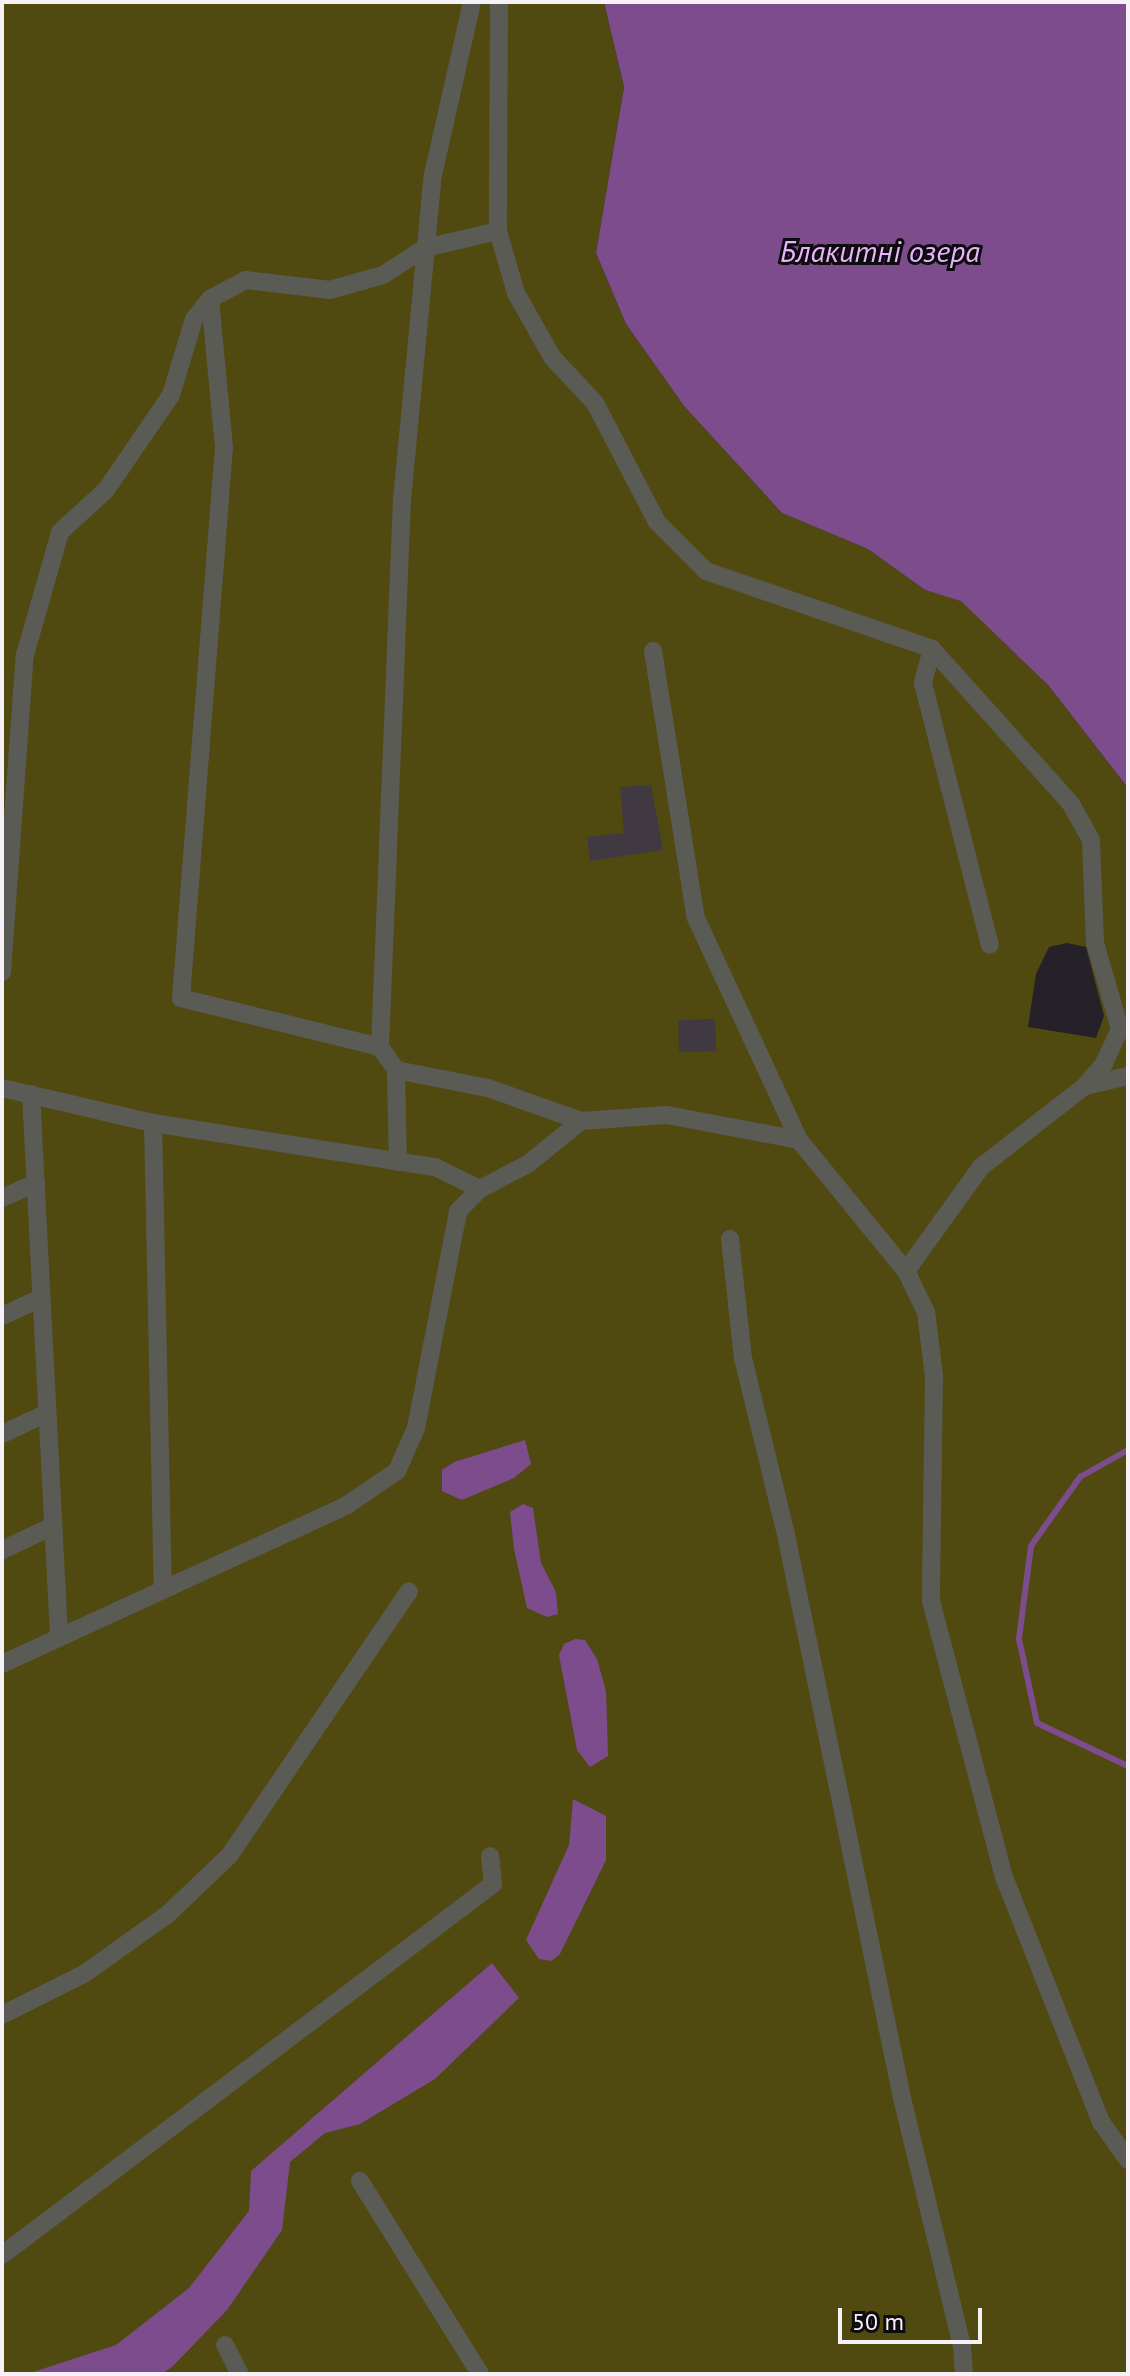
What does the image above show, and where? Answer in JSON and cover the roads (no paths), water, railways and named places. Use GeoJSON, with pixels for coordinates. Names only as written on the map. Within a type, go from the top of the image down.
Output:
{"type":"FeatureCollection","features":[{"type":"Feature","properties":{"kind":"street"},"geometry":{"type":"LineString","coordinates":[[398,1162],[396,1070],[380,1047],[402,500],[421,338],[425,248],[433,175],[472,2]]}},
{"type":"Feature","properties":{"kind":"street"},"geometry":{"type":"LineString","coordinates":[[499,2],[498,231],[516,293],[552,357],[595,403],[657,522],[706,571],[932,649],[1071,804],[1091,840],[1095,943],[1124,1033],[1085,1086],[981,1167],[906,1271]]}},
{"type":"Feature","properties":{"kind":"street"},"geometry":{"type":"LineString","coordinates":[[2,972],[25,655],[60,532],[106,490],[171,395],[194,319],[210,299],[245,280],[330,290],[383,275],[425,248],[498,231]]}},
{"type":"Feature","properties":{"kind":"street"},"geometry":{"type":"LineString","coordinates":[[210,299],[224,447],[181,998],[380,1047]]}},
{"type":"Feature","properties":{"kind":"street"},"geometry":{"type":"LineString","coordinates":[[932,649],[923,683],[990,945]]}},
{"type":"Feature","properties":{"kind":"street"},"geometry":{"type":"LineString","coordinates":[[653,651],[696,918],[799,1140],[906,1271],[926,1312],[934,1376],[931,1601],[1004,1877],[1101,2122],[1128,2160]]}},
{"type":"Feature","properties":{"kind":"street"},"geometry":{"type":"LineString","coordinates":[[396,1070],[488,1088],[581,1121],[667,1115],[799,1140]]}},
{"type":"Feature","properties":{"kind":"street"},"geometry":{"type":"LineString","coordinates":[[1085,1086],[1128,1076]]}},
{"type":"Feature","properties":{"kind":"street"},"geometry":{"type":"LineString","coordinates":[[2,1088],[153,1123],[435,1167],[480,1189]]}},
{"type":"Feature","properties":{"kind":"street"},"geometry":{"type":"LineString","coordinates":[[31,1094],[59,1635]]}},
{"type":"Feature","properties":{"kind":"street"},"geometry":{"type":"LineString","coordinates":[[2,1664],[59,1635],[347,1505],[397,1471],[416,1428],[458,1211],[480,1189],[528,1164],[581,1121]]}},
{"type":"Feature","properties":{"kind":"street"},"geometry":{"type":"LineString","coordinates":[[153,1123],[163,1588]]}},
{"type":"Feature","properties":{"kind":"street"},"geometry":{"type":"LineString","coordinates":[[2,1198],[36,1183]]}},
{"type":"Feature","properties":{"kind":"street"},"geometry":{"type":"LineString","coordinates":[[730,1239],[743,1358],[785,1530],[902,2098],[962,2346],[964,2374]]}},
{"type":"Feature","properties":{"kind":"street"},"geometry":{"type":"LineString","coordinates":[[2,1316],[41,1298]]}},
{"type":"Feature","properties":{"kind":"street"},"geometry":{"type":"LineString","coordinates":[[2,1434],[47,1413]]}},
{"type":"Feature","properties":{"kind":"street"},"geometry":{"type":"LineString","coordinates":[[2,1550],[53,1526]]}},
{"type":"Feature","properties":{"kind":"street"},"geometry":{"type":"LineString","coordinates":[[2,2015],[26,2008],[84,1974],[168,1914],[229,1856],[409,1591]]}},
{"type":"Feature","properties":{"kind":"street"},"geometry":{"type":"LineString","coordinates":[[2,2255],[493,1884],[490,1856]]}},
{"type":"Feature","properties":{"kind":"street"},"geometry":{"type":"LineString","coordinates":[[360,2181],[480,2374]]}},
{"type":"Feature","properties":{"kind":"street"},"geometry":{"type":"LineString","coordinates":[[225,2345],[240,2374]]}},
{"type":"Feature","properties":{"kind":"water","name":"Блакитні озера"},"geometry":{"type":"Polygon","coordinates":[[[604,2],[1128,2],[1128,788],[1049,686],[961,601],[925,590],[868,549],[782,513],[684,406],[626,324],[596,253],[624,87],[604,2]]]}},
{"type":"Feature","properties":{"kind":"water"},"geometry":{"type":"Polygon","coordinates":[[[525,1440],[531,1464],[514,1478],[462,1500],[442,1491],[442,1470],[454,1462],[525,1440]]]}},
{"type":"Feature","properties":{"kind":"water"},"geometry":{"type":"Polygon","coordinates":[[[523,1504],[533,1508],[541,1563],[556,1592],[558,1614],[547,1617],[527,1608],[514,1549],[510,1512],[523,1504]]]}},
{"type":"Feature","properties":{"kind":"water"},"geometry":{"type":"Polygon","coordinates":[[[575,1639],[585,1640],[597,1659],[606,1691],[608,1756],[590,1767],[577,1750],[559,1655],[564,1644],[575,1639]]]}},
{"type":"Feature","properties":{"kind":"water"},"geometry":{"type":"Polygon","coordinates":[[[573,1799],[606,1816],[606,1860],[560,1954],[551,1961],[539,1959],[526,1940],[569,1845],[573,1799]]]}},
{"type":"Feature","properties":{"kind":"water"},"geometry":{"type":"Polygon","coordinates":[[[492,1963],[519,1998],[435,2079],[360,2124],[325,2133],[290,2162],[282,2230],[227,2310],[172,2367],[161,2374],[27,2374],[116,2345],[189,2288],[249,2211],[251,2171],[492,1963]]]}},
{"type":"Feature","properties":{"kind":"waterway"},"geometry":{"type":"LineString","coordinates":[[1128,1450],[1080,1477],[1031,1546],[1019,1639],[1037,1723],[1128,1766]]}}]}
